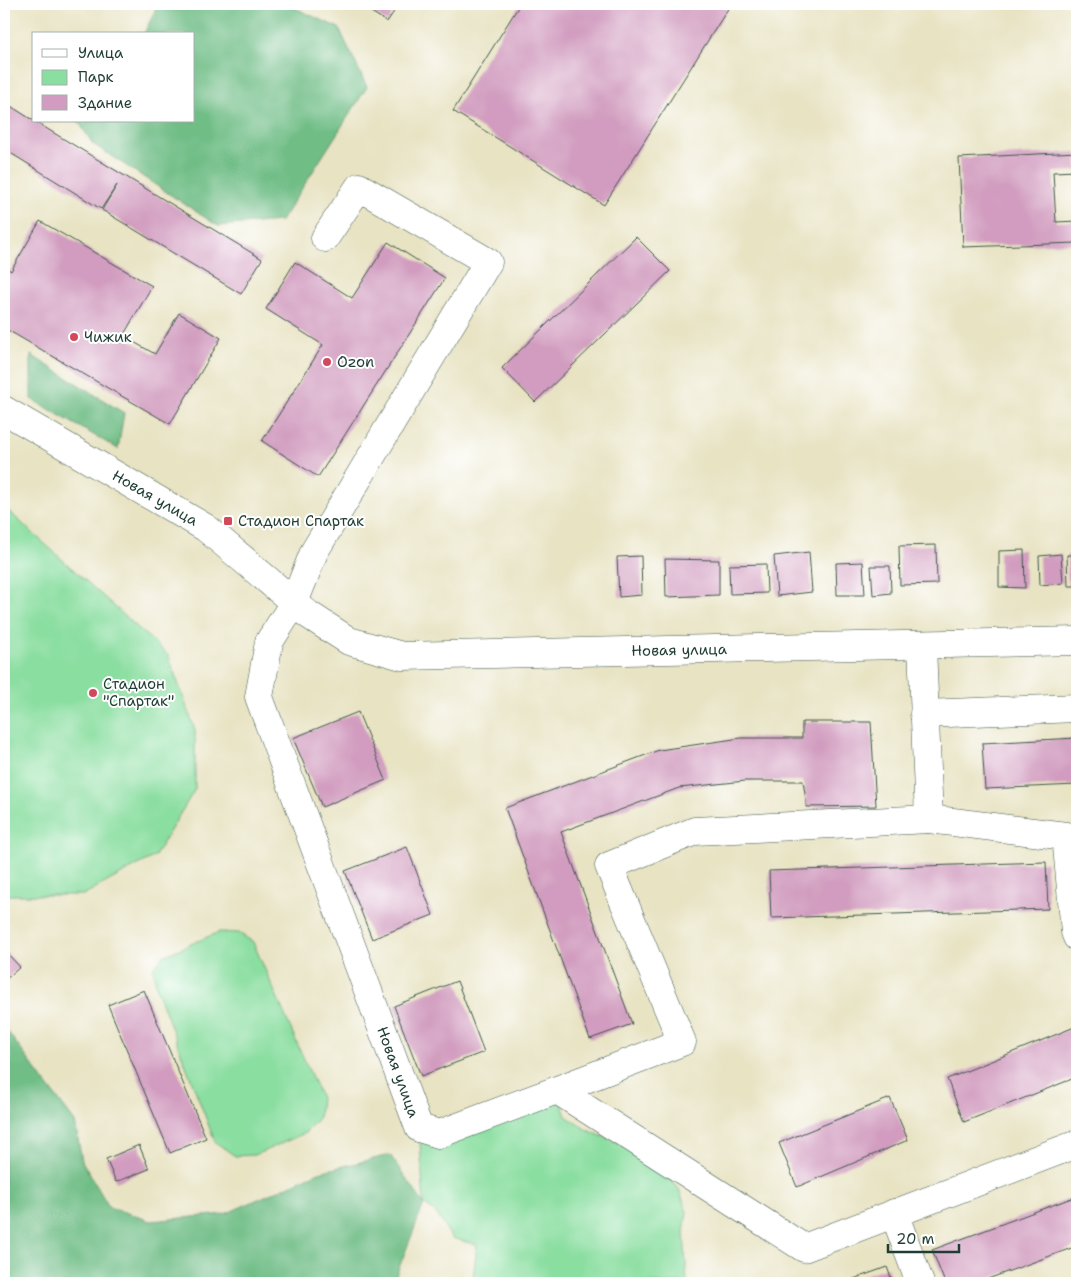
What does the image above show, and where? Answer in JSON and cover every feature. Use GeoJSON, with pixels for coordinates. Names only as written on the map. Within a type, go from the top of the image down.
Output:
{"type":"FeatureCollection","features":[{"type":"Feature","properties":{"kind":"street"},"geometry":{"type":"LineString","coordinates":[[294,603],[314,552],[488,262],[359,187],[325,238]]}},
{"type":"Feature","properties":{"kind":"street","name":"Новая улица"},"geometry":{"type":"LineString","coordinates":[[4,410],[206,528],[309,615],[349,641],[402,656],[1077,641]]}},
{"type":"Feature","properties":{"kind":"street","name":"Новая улица"},"geometry":{"type":"LineString","coordinates":[[294,603],[269,642],[259,697],[418,1128],[439,1134],[557,1090]]}},
{"type":"Feature","properties":{"kind":"street"},"geometry":{"type":"LineString","coordinates":[[922,644],[929,819]]}},
{"type":"Feature","properties":{"kind":"street"},"geometry":{"type":"LineString","coordinates":[[924,714],[1077,708]]}},
{"type":"Feature","properties":{"kind":"street"},"geometry":{"type":"LineString","coordinates":[[557,1090],[682,1042],[609,866],[695,831],[929,819],[1066,836],[1077,937]]}},
{"type":"Feature","properties":{"kind":"street"},"geometry":{"type":"LineString","coordinates":[[557,1090],[804,1248],[1077,1144]]}},
{"type":"Feature","properties":{"kind":"street"},"geometry":{"type":"LineString","coordinates":[[894,1214],[920,1283]]}},
{"type":"Feature","properties":{"kind":"green space"},"geometry":{"type":"Polygon","coordinates":[[[158,4],[286,4],[339,28],[367,87],[281,221],[218,226],[93,144],[79,122],[195,122],[195,32],[145,32],[158,4]]]}},
{"type":"Feature","properties":{"kind":"green space"},"geometry":{"type":"Polygon","coordinates":[[[31,355],[124,413],[118,449],[31,399],[31,355]]]}},
{"type":"Feature","properties":{"kind":"green space","name":"Стадион \"Спартак\""},"geometry":{"type":"Polygon","coordinates":[[[4,507],[168,655],[195,730],[195,789],[155,856],[83,895],[4,895],[4,507]]]}},
{"type":"Feature","properties":{"kind":"green space"},"geometry":{"type":"Polygon","coordinates":[[[219,932],[239,933],[253,942],[321,1098],[319,1117],[305,1133],[255,1155],[235,1156],[215,1142],[157,990],[153,968],[163,956],[219,932]]]}},
{"type":"Feature","properties":{"kind":"green space"},"geometry":{"type":"Polygon","coordinates":[[[4,1027],[75,1122],[82,1161],[109,1207],[151,1221],[225,1214],[319,1172],[390,1155],[424,1204],[393,1283],[4,1283],[4,1027]]]}},
{"type":"Feature","properties":{"kind":"green space"},"geometry":{"type":"Polygon","coordinates":[[[557,1090],[566,1116],[587,1130],[624,1145],[657,1165],[679,1189],[687,1212],[684,1232],[687,1283],[474,1283],[477,1245],[452,1238],[436,1213],[424,1204],[419,1128],[557,1090]]]}},
{"type":"Feature","properties":{"kind":"building"},"geometry":{"type":"Polygon","coordinates":[[[359,4],[399,4],[387,22],[359,4]]]}},
{"type":"Feature","properties":{"kind":"building"},"geometry":{"type":"Polygon","coordinates":[[[520,4],[731,4],[604,205],[453,111],[520,4]]]}},
{"type":"Feature","properties":{"kind":"building"},"geometry":{"type":"Polygon","coordinates":[[[9,105],[32,120],[32,122],[36,122],[262,259],[241,294],[102,210],[117,185],[101,209],[4,149],[4,114],[9,105]]]}},
{"type":"Feature","properties":{"kind":"building"},"geometry":{"type":"Polygon","coordinates":[[[1077,152],[1077,171],[1053,172],[1056,222],[1077,221],[1077,243],[963,247],[959,158],[1077,152]]]}},
{"type":"Feature","properties":{"kind":"building"},"geometry":{"type":"Polygon","coordinates":[[[40,221],[152,286],[123,336],[155,354],[179,313],[221,338],[170,424],[4,328],[4,266],[11,271],[40,221]]]}},
{"type":"Feature","properties":{"kind":"building"},"geometry":{"type":"Polygon","coordinates":[[[636,237],[670,271],[535,402],[502,368],[636,237]]]}},
{"type":"Feature","properties":{"kind":"building"},"geometry":{"type":"Polygon","coordinates":[[[388,242],[445,278],[318,477],[262,441],[323,345],[266,309],[295,262],[352,298],[388,242]]]}},
{"type":"Feature","properties":{"kind":"building"},"geometry":{"type":"Polygon","coordinates":[[[936,545],[937,584],[900,585],[899,546],[936,545]]]}},
{"type":"Feature","properties":{"kind":"building"},"geometry":{"type":"Polygon","coordinates":[[[1024,550],[1025,588],[999,587],[999,551],[1024,550]]]}},
{"type":"Feature","properties":{"kind":"building"},"geometry":{"type":"Polygon","coordinates":[[[809,552],[812,592],[777,596],[774,556],[809,552]]]}},
{"type":"Feature","properties":{"kind":"building"},"geometry":{"type":"Polygon","coordinates":[[[1061,554],[1063,583],[1040,585],[1039,556],[1061,554]]]}},
{"type":"Feature","properties":{"kind":"building"},"geometry":{"type":"Polygon","coordinates":[[[1067,555],[1077,555],[1077,586],[1068,586],[1067,555]]]}},
{"type":"Feature","properties":{"kind":"building"},"geometry":{"type":"Polygon","coordinates":[[[641,556],[642,595],[619,597],[617,557],[641,556]]]}},
{"type":"Feature","properties":{"kind":"building"},"geometry":{"type":"Polygon","coordinates":[[[665,559],[719,560],[719,595],[666,597],[665,559]]]}},
{"type":"Feature","properties":{"kind":"building"},"geometry":{"type":"Polygon","coordinates":[[[863,562],[865,595],[837,595],[836,563],[863,562]]]}},
{"type":"Feature","properties":{"kind":"building"},"geometry":{"type":"Polygon","coordinates":[[[766,564],[767,593],[730,594],[729,565],[766,564]]]}},
{"type":"Feature","properties":{"kind":"building"},"geometry":{"type":"Polygon","coordinates":[[[871,566],[890,566],[891,593],[873,595],[871,566]]]}},
{"type":"Feature","properties":{"kind":"building"},"geometry":{"type":"Polygon","coordinates":[[[358,712],[386,780],[322,807],[293,738],[358,712]]]}},
{"type":"Feature","properties":{"kind":"building"},"geometry":{"type":"Polygon","coordinates":[[[802,722],[871,722],[876,806],[807,807],[803,781],[745,781],[679,788],[561,832],[632,1024],[590,1039],[505,808],[659,750],[741,738],[802,738],[802,722]]]}},
{"type":"Feature","properties":{"kind":"building"},"geometry":{"type":"Polygon","coordinates":[[[1077,738],[1077,785],[985,789],[982,743],[1077,738]]]}},
{"type":"Feature","properties":{"kind":"building"},"geometry":{"type":"Polygon","coordinates":[[[407,847],[433,915],[372,939],[345,871],[407,847]]]}},
{"type":"Feature","properties":{"kind":"building"},"geometry":{"type":"Polygon","coordinates":[[[1046,862],[1048,909],[771,918],[769,871],[1046,862]]]}},
{"type":"Feature","properties":{"kind":"building"},"geometry":{"type":"Polygon","coordinates":[[[4,950],[20,967],[4,981],[4,950]]]}},
{"type":"Feature","properties":{"kind":"building"},"geometry":{"type":"Polygon","coordinates":[[[457,981],[484,1052],[421,1076],[394,1006],[457,981]]]}},
{"type":"Feature","properties":{"kind":"building"},"geometry":{"type":"Polygon","coordinates":[[[144,990],[206,1138],[170,1153],[108,1005],[144,990]]]}},
{"type":"Feature","properties":{"kind":"building"},"geometry":{"type":"Polygon","coordinates":[[[1077,1026],[1077,1077],[964,1122],[947,1079],[1077,1026]]]}},
{"type":"Feature","properties":{"kind":"building"},"geometry":{"type":"Polygon","coordinates":[[[890,1098],[908,1140],[797,1187],[779,1143],[890,1098]]]}},
{"type":"Feature","properties":{"kind":"building"},"geometry":{"type":"Polygon","coordinates":[[[139,1145],[149,1169],[116,1182],[106,1159],[139,1145]]]}},
{"type":"Feature","properties":{"kind":"building"},"geometry":{"type":"Polygon","coordinates":[[[1077,1196],[1077,1246],[977,1283],[945,1283],[932,1250],[1077,1196]]]}},
{"type":"Feature","properties":{"kind":"building"},"geometry":{"type":"Polygon","coordinates":[[[887,1267],[893,1283],[845,1283],[845,1282],[887,1267]]]}},
{"type":"Feature","properties":{"kind":"place","name":"Чижик"},"geometry":{"type":"Point","coordinates":[74,337]}},
{"type":"Feature","properties":{"kind":"place","name":"Ozon"},"geometry":{"type":"Point","coordinates":[327,362]}},
{"type":"Feature","properties":{"kind":"place","name":"Стадион Спартак"},"geometry":{"type":"Point","coordinates":[228,521]}},
{"type":"Feature","properties":{"kind":"place","name":"Стадион \"Спартак\""},"geometry":{"type":"Point","coordinates":[93,693]}}]}
